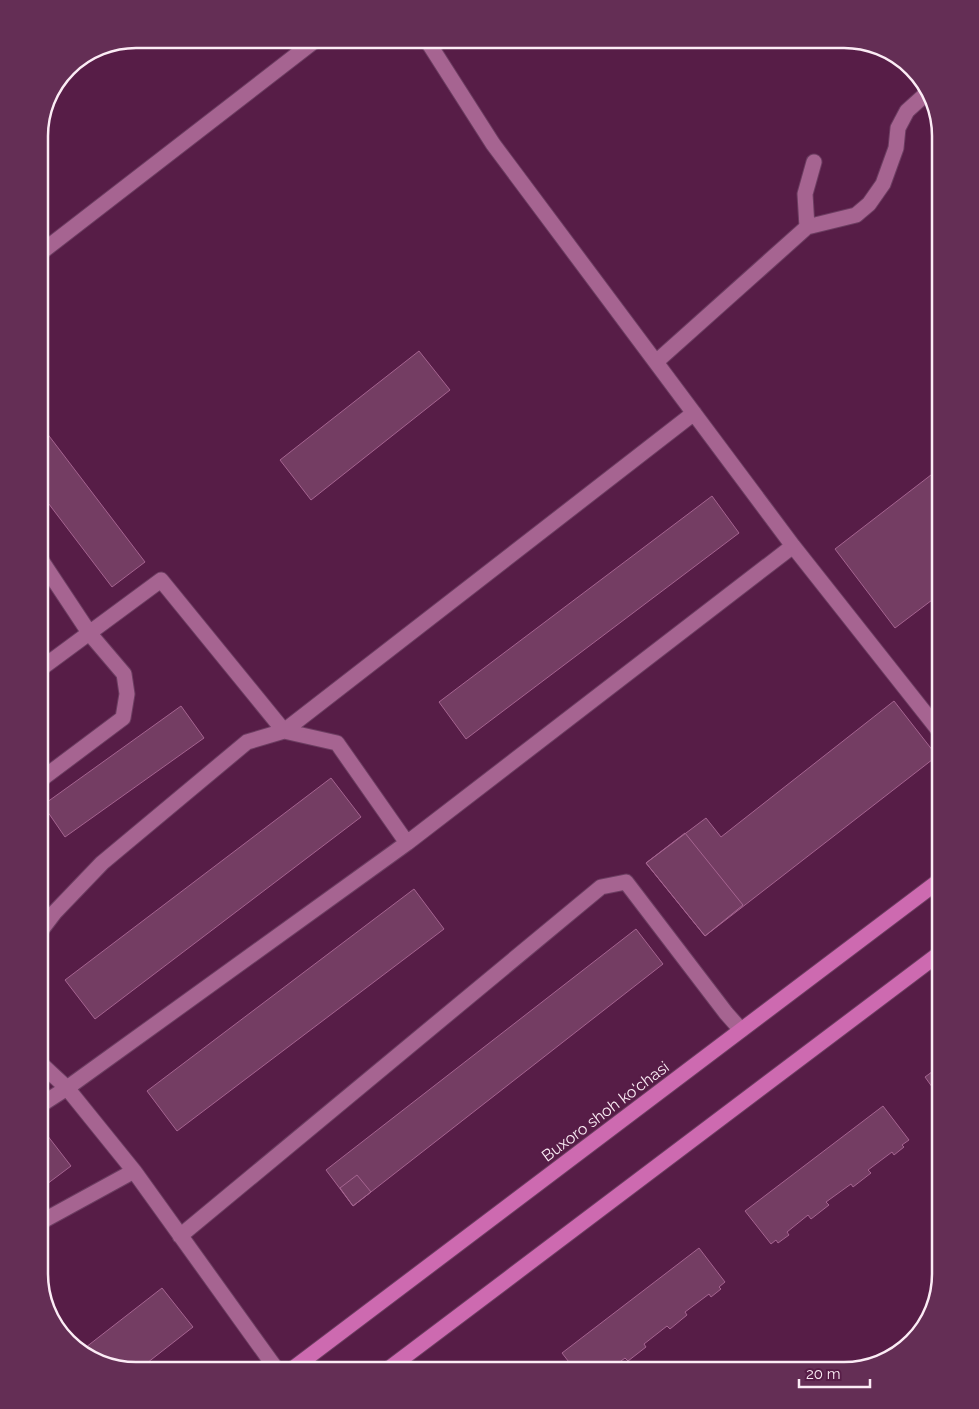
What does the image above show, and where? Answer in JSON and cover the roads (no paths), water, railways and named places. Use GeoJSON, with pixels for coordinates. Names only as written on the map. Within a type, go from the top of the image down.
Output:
{"type":"FeatureCollection","features":[{"type":"Feature","properties":{"kind":"main road","name":"Buxoro shoh ko'chasi"},"geometry":{"type":"LineString","coordinates":[[303,1361],[932,886]]}},
{"type":"Feature","properties":{"kind":"main road"},"geometry":{"type":"LineString","coordinates":[[398,1361],[932,959]]}},
{"type":"Feature","properties":{"kind":"lane"},"geometry":{"type":"LineString","coordinates":[[48,247],[305,48]]}},
{"type":"Feature","properties":{"kind":"lane"},"geometry":{"type":"LineString","coordinates":[[432,48],[493,144],[793,546],[932,722]]}},
{"type":"Feature","properties":{"kind":"lane"},"geometry":{"type":"LineString","coordinates":[[656,362],[807,227],[856,215],[869,204],[883,184],[896,148],[898,128],[907,111],[922,97]]}},
{"type":"Feature","properties":{"kind":"lane"},"geometry":{"type":"LineString","coordinates":[[807,227],[805,194],[814,162]]}},
{"type":"Feature","properties":{"kind":"lane"},"geometry":{"type":"LineString","coordinates":[[48,921],[102,862],[246,742],[284,730],[694,414]]}},
{"type":"Feature","properties":{"kind":"lane"},"geometry":{"type":"LineString","coordinates":[[48,1100],[407,843],[793,546]]}},
{"type":"Feature","properties":{"kind":"lane"},"geometry":{"type":"LineString","coordinates":[[48,571],[90,634],[124,674],[127,694],[123,718],[48,774]]}},
{"type":"Feature","properties":{"kind":"lane"},"geometry":{"type":"LineString","coordinates":[[48,664],[161,580],[284,730],[337,743],[407,843]]}},
{"type":"Feature","properties":{"kind":"lane"},"geometry":{"type":"LineString","coordinates":[[180,1236],[601,887],[626,882],[741,1030]]}},
{"type":"Feature","properties":{"kind":"lane"},"geometry":{"type":"LineString","coordinates":[[48,1070],[67,1088],[134,1171],[271,1361]]}},
{"type":"Feature","properties":{"kind":"lane"},"geometry":{"type":"LineString","coordinates":[[48,1218],[134,1171]]}}]}
